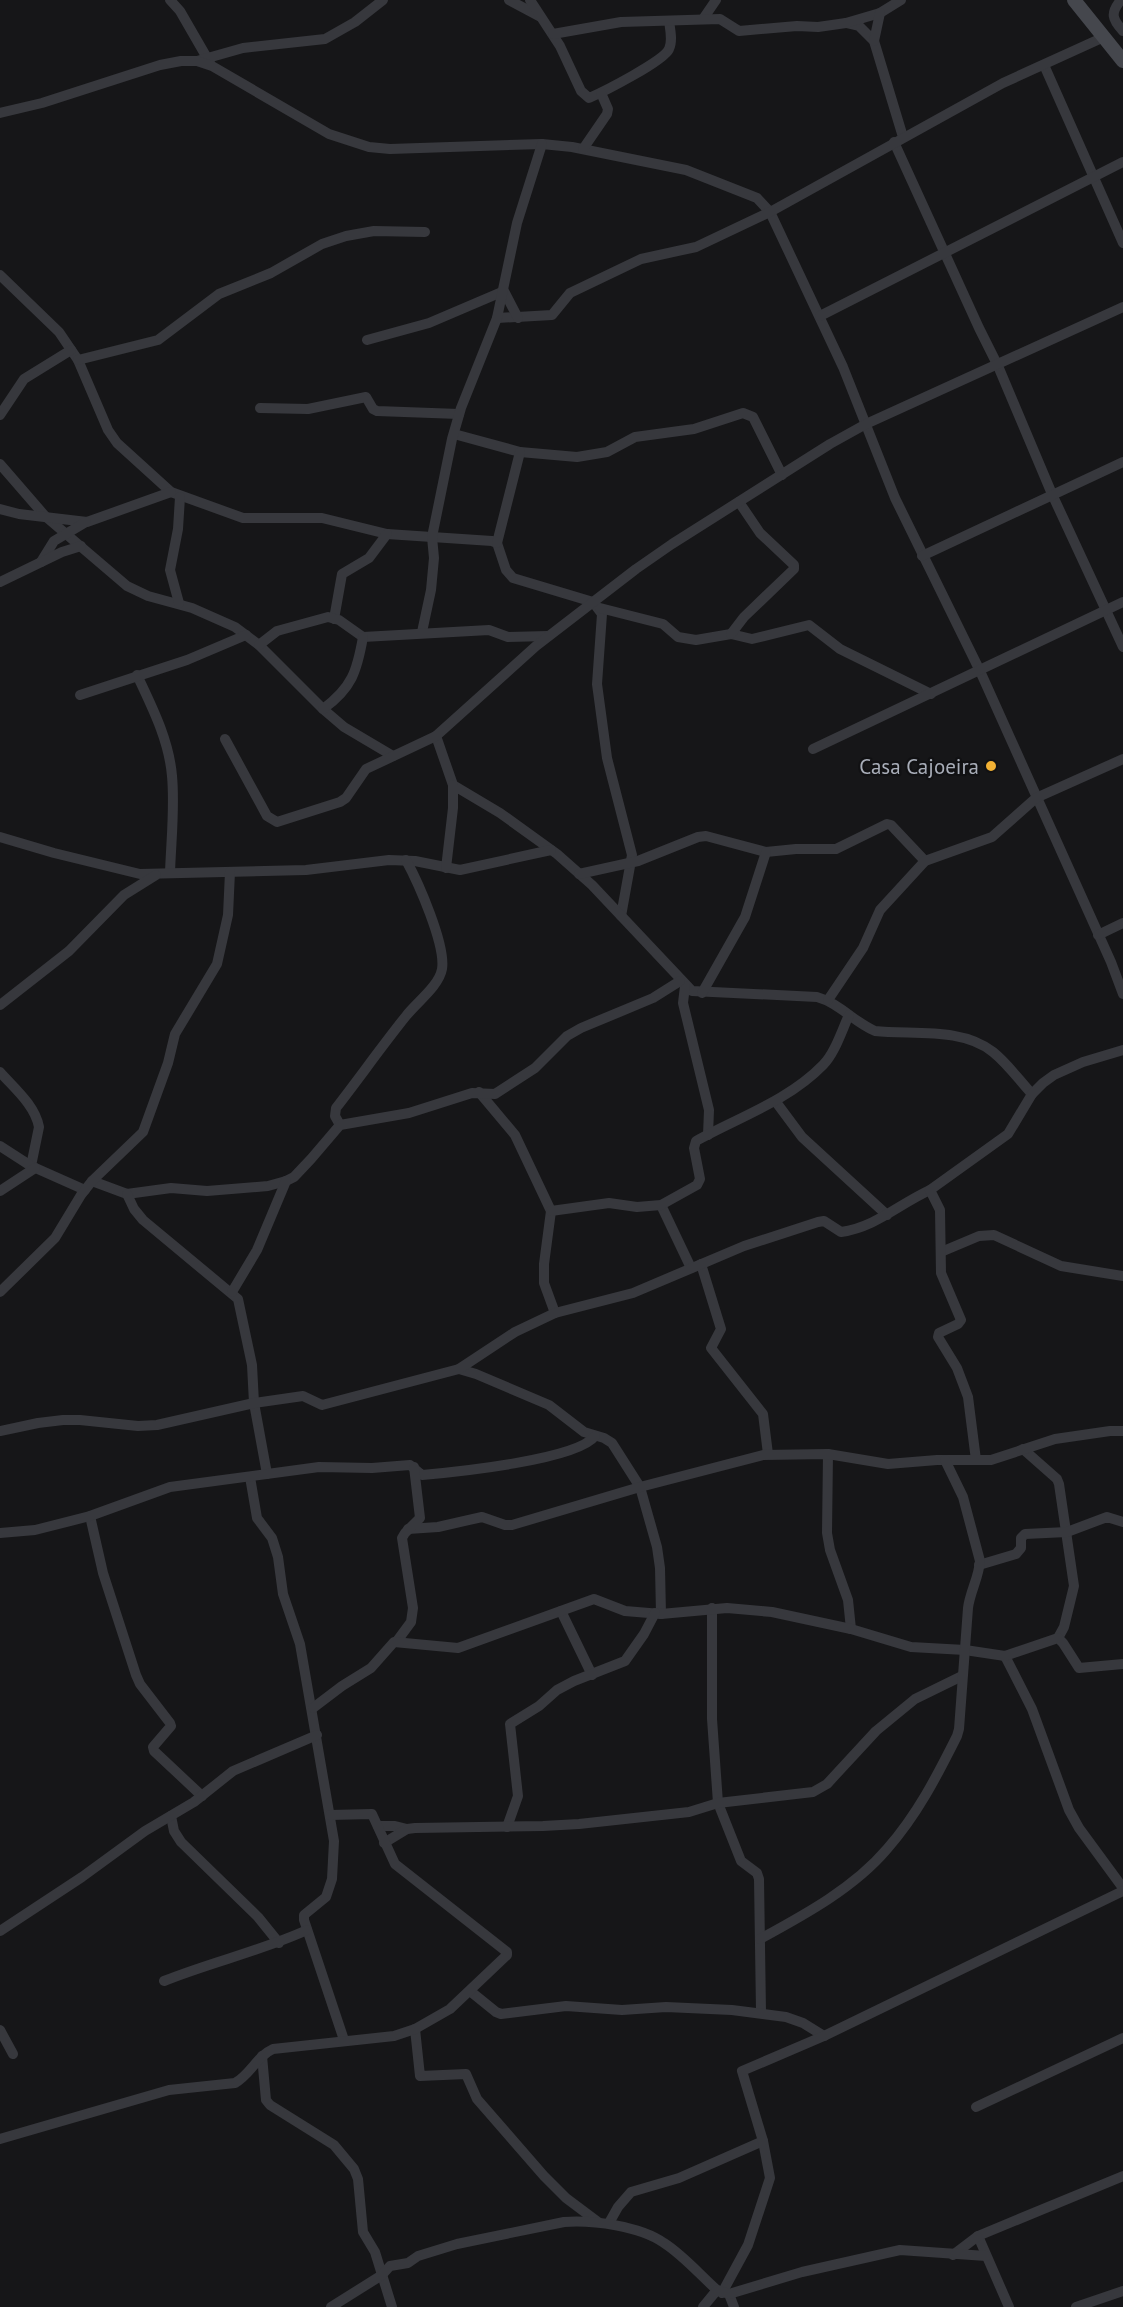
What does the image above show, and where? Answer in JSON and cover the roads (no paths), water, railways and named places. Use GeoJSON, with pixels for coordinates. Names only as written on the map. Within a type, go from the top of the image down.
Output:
{"type":"FeatureCollection","features":[{"type":"Feature","properties":{"kind":"main road"},"geometry":{"type":"LineString","coordinates":[[1074,0],[1123,61]]}},
{"type":"Feature","properties":{"kind":"street"},"geometry":{"type":"LineString","coordinates":[[170,0],[180,11],[205,61],[329,134],[369,147],[390,149],[542,144],[583,149],[686,170],[757,198],[770,212],[819,316],[895,498],[980,671],[1123,994]]}},
{"type":"Feature","properties":{"kind":"street"},"geometry":{"type":"LineString","coordinates":[[0,113],[42,103],[181,60],[205,61],[243,48],[326,39],[355,22],[383,0]]}},
{"type":"Feature","properties":{"kind":"street"},"geometry":{"type":"LineString","coordinates":[[509,0],[542,18]]}},
{"type":"Feature","properties":{"kind":"street"},"geometry":{"type":"LineString","coordinates":[[530,0],[553,34],[581,91],[589,98],[664,56],[671,43],[669,21]]}},
{"type":"Feature","properties":{"kind":"street"},"geometry":{"type":"LineString","coordinates":[[703,19],[716,0]]}},
{"type":"Feature","properties":{"kind":"street"},"geometry":{"type":"LineString","coordinates":[[553,34],[621,22],[703,19],[720,19],[739,31],[797,26],[818,27],[846,23],[880,13],[901,0]]}},
{"type":"Feature","properties":{"kind":"street"},"geometry":{"type":"LineString","coordinates":[[1121,0],[1113,10],[1112,16],[1123,31]]}},
{"type":"Feature","properties":{"kind":"street"},"geometry":{"type":"LineString","coordinates":[[880,13],[874,41],[899,140],[945,253],[1123,647]]}},
{"type":"Feature","properties":{"kind":"street"},"geometry":{"type":"LineString","coordinates":[[846,23],[859,26],[874,41]]}},
{"type":"Feature","properties":{"kind":"street"},"geometry":{"type":"LineString","coordinates":[[497,318],[552,315],[566,296],[641,259],[696,247],[770,212],[1003,83],[1104,37]]}},
{"type":"Feature","properties":{"kind":"street"},"geometry":{"type":"LineString","coordinates":[[1044,65],[1123,243]]}},
{"type":"Feature","properties":{"kind":"street"},"geometry":{"type":"LineString","coordinates":[[583,149],[607,114],[608,110],[601,93]]}},
{"type":"Feature","properties":{"kind":"street"},"geometry":{"type":"LineString","coordinates":[[422,633],[431,590],[434,558],[432,537],[454,434],[459,414],[497,318],[517,223],[542,144]]}},
{"type":"Feature","properties":{"kind":"street"},"geometry":{"type":"LineString","coordinates":[[819,316],[1123,162]]}},
{"type":"Feature","properties":{"kind":"street"},"geometry":{"type":"LineString","coordinates":[[78,360],[158,340],[219,294],[271,273],[322,244],[346,236],[374,231],[425,232]]}},
{"type":"Feature","properties":{"kind":"street"},"geometry":{"type":"LineString","coordinates":[[0,274],[47,319],[78,360],[108,430],[117,443],[175,494],[243,518],[322,518],[387,534],[497,543]]}},
{"type":"Feature","properties":{"kind":"street"},"geometry":{"type":"LineString","coordinates":[[504,291],[518,318]]}},
{"type":"Feature","properties":{"kind":"street"},"geometry":{"type":"LineString","coordinates":[[367,340],[429,323],[504,291]]}},
{"type":"Feature","properties":{"kind":"street"},"geometry":{"type":"LineString","coordinates":[[225,739],[267,816],[277,822],[340,802],[346,798],[366,770],[436,736],[549,636],[596,605],[672,544],[866,424],[998,366],[1123,307]]}},
{"type":"Feature","properties":{"kind":"street"},"geometry":{"type":"LineString","coordinates":[[0,415],[24,379],[71,350]]}},
{"type":"Feature","properties":{"kind":"street"},"geometry":{"type":"LineString","coordinates":[[260,408],[308,409],[366,397],[373,409],[377,411],[459,414]]}},
{"type":"Feature","properties":{"kind":"street"},"geometry":{"type":"LineString","coordinates":[[454,434],[520,452],[577,457],[597,455],[635,437],[693,429],[743,413],[753,417],[782,475]]}},
{"type":"Feature","properties":{"kind":"street"},"geometry":{"type":"LineString","coordinates":[[520,452],[497,543],[506,570],[513,578],[663,624],[678,637],[696,639],[731,634],[752,639],[809,625],[840,649],[931,694]]}},
{"type":"Feature","properties":{"kind":"street"},"geometry":{"type":"LineString","coordinates":[[922,556],[1123,462]]}},
{"type":"Feature","properties":{"kind":"street"},"geometry":{"type":"LineString","coordinates":[[0,464],[45,516],[137,592],[179,603],[225,621],[259,645],[344,727],[393,756]]}},
{"type":"Feature","properties":{"kind":"street"},"geometry":{"type":"LineString","coordinates":[[41,562],[54,541],[65,532],[87,522],[175,494]]}},
{"type":"Feature","properties":{"kind":"street"},"geometry":{"type":"LineString","coordinates":[[175,494],[178,529],[170,570],[179,603]]}},
{"type":"Feature","properties":{"kind":"street"},"geometry":{"type":"LineString","coordinates":[[731,634],[744,617],[794,569],[794,565],[760,533],[739,502]]}},
{"type":"Feature","properties":{"kind":"street"},"geometry":{"type":"LineString","coordinates":[[0,509],[19,514],[87,522]]}},
{"type":"Feature","properties":{"kind":"street"},"geometry":{"type":"LineString","coordinates":[[334,619],[342,574],[369,558],[387,534]]}},
{"type":"Feature","properties":{"kind":"street"},"geometry":{"type":"LineString","coordinates":[[0,582],[66,550],[81,546]]}},
{"type":"Feature","properties":{"kind":"street"},"geometry":{"type":"LineString","coordinates":[[813,749],[1123,602]]}},
{"type":"Feature","properties":{"kind":"street"},"geometry":{"type":"LineString","coordinates":[[596,605],[602,614],[597,684],[610,776],[630,848],[631,862],[621,916]]}},
{"type":"Feature","properties":{"kind":"street"},"geometry":{"type":"LineString","coordinates":[[259,645],[277,631],[322,618],[334,619],[351,627],[363,637],[489,630],[508,638],[549,636]]}},
{"type":"Feature","properties":{"kind":"street"},"geometry":{"type":"LineString","coordinates":[[80,695],[187,660],[246,635]]}},
{"type":"Feature","properties":{"kind":"street"},"geometry":{"type":"LineString","coordinates":[[323,709],[344,692],[353,679],[363,637]]}},
{"type":"Feature","properties":{"kind":"street"},"geometry":{"type":"LineString","coordinates":[[137,675],[159,722],[172,775],[170,873]]}},
{"type":"Feature","properties":{"kind":"street"},"geometry":{"type":"LineString","coordinates":[[436,736],[453,785],[453,808],[446,868]]}},
{"type":"Feature","properties":{"kind":"street"},"geometry":{"type":"LineString","coordinates":[[828,1000],[863,948],[880,910],[925,861],[992,837],[1036,798],[1123,759]]}},
{"type":"Feature","properties":{"kind":"street"},"geometry":{"type":"LineString","coordinates":[[453,785],[500,813],[579,874],[692,991],[806,995],[828,1000],[865,1027],[875,1031],[958,1036],[976,1041],[994,1052],[1032,1094]]}},
{"type":"Feature","properties":{"kind":"street"},"geometry":{"type":"LineString","coordinates":[[579,874],[646,858],[690,839],[706,836],[766,852],[836,849],[887,824],[891,825],[925,861]]}},
{"type":"Feature","properties":{"kind":"street"},"geometry":{"type":"LineString","coordinates":[[0,837],[54,854],[140,874],[306,870],[406,860],[460,870],[550,850]]}},
{"type":"Feature","properties":{"kind":"street"},"geometry":{"type":"LineString","coordinates":[[702,993],[745,917],[766,852]]}},
{"type":"Feature","properties":{"kind":"street"},"geometry":{"type":"LineString","coordinates":[[340,1125],[336,1116],[336,1108],[406,1016],[440,977],[443,966],[436,933],[420,886],[406,860]]}},
{"type":"Feature","properties":{"kind":"street"},"geometry":{"type":"LineString","coordinates":[[0,1292],[55,1238],[89,1185],[143,1132],[168,1063],[175,1034],[217,964],[228,915],[230,872]]}},
{"type":"Feature","properties":{"kind":"street"},"geometry":{"type":"LineString","coordinates":[[0,1005],[69,951],[124,895],[158,874]]}},
{"type":"Feature","properties":{"kind":"street"},"geometry":{"type":"LineString","coordinates":[[1098,935],[1123,923]]}},
{"type":"Feature","properties":{"kind":"street"},"geometry":{"type":"LineString","coordinates":[[0,1146],[33,1167],[89,1185],[127,1194],[171,1188],[207,1191],[268,1186],[294,1177],[340,1125],[410,1113],[479,1092],[495,1094],[536,1068],[567,1036],[683,984]]}},
{"type":"Feature","properties":{"kind":"street"},"geometry":{"type":"LineString","coordinates":[[683,984],[683,1003],[709,1110],[708,1135]]}},
{"type":"Feature","properties":{"kind":"street"},"geometry":{"type":"LineString","coordinates":[[551,1211],[609,1203],[637,1207],[661,1205],[699,1182],[694,1144],[776,1102],[824,1064],[849,1015]]}},
{"type":"Feature","properties":{"kind":"street"},"geometry":{"type":"LineString","coordinates":[[0,1431],[63,1420],[138,1426],[157,1425],[254,1403],[303,1396],[322,1405],[459,1368],[514,1332],[555,1313],[633,1293],[744,1246],[824,1221],[841,1232],[870,1225],[907,1201],[930,1191],[1008,1134],[1032,1094],[1054,1076],[1083,1062],[1123,1050]]}},
{"type":"Feature","properties":{"kind":"street"},"geometry":{"type":"LineString","coordinates":[[0,1072],[31,1107],[39,1127],[33,1167],[0,1191]]}},
{"type":"Feature","properties":{"kind":"street"},"geometry":{"type":"LineString","coordinates":[[479,1092],[515,1135],[551,1211],[544,1264],[544,1283],[555,1313]]}},
{"type":"Feature","properties":{"kind":"street"},"geometry":{"type":"LineString","coordinates":[[776,1102],[802,1137],[886,1215]]}},
{"type":"Feature","properties":{"kind":"street"},"geometry":{"type":"LineString","coordinates":[[232,1292],[257,1250],[286,1181]]}},
{"type":"Feature","properties":{"kind":"street"},"geometry":{"type":"LineString","coordinates":[[930,1191],[940,1210],[941,1273],[961,1320],[958,1324],[939,1333],[938,1337],[957,1368],[968,1397],[976,1460]]}},
{"type":"Feature","properties":{"kind":"street"},"geometry":{"type":"LineString","coordinates":[[127,1194],[134,1209],[143,1220],[232,1292],[240,1304],[252,1365],[254,1403],[267,1474]]}},
{"type":"Feature","properties":{"kind":"street"},"geometry":{"type":"LineString","coordinates":[[661,1205],[696,1266],[721,1329],[711,1348],[761,1410],[768,1454]]}},
{"type":"Feature","properties":{"kind":"street"},"geometry":{"type":"LineString","coordinates":[[941,1252],[979,1236],[994,1235],[1061,1266],[1123,1276]]}},
{"type":"Feature","properties":{"kind":"street"},"geometry":{"type":"LineString","coordinates":[[470,1360],[476,1374]]}},
{"type":"Feature","properties":{"kind":"street"},"geometry":{"type":"LineString","coordinates":[[459,1368],[549,1405],[585,1432],[612,1443],[640,1487],[657,1547],[660,1568],[658,1613],[625,1661],[557,1690],[539,1706],[510,1724],[518,1796],[507,1827]]}},
{"type":"Feature","properties":{"kind":"street"},"geometry":{"type":"LineString","coordinates":[[408,1529],[438,1527],[482,1517],[505,1525],[512,1525],[640,1487],[768,1454],[828,1454],[888,1464],[999,1459],[1055,1439],[1123,1431]]}},
{"type":"Feature","properties":{"kind":"street"},"geometry":{"type":"LineString","coordinates":[[0,1533],[35,1530],[90,1516],[170,1487],[319,1467],[372,1468],[410,1465],[422,1475],[494,1467],[564,1451],[586,1444],[595,1436]]}},
{"type":"Feature","properties":{"kind":"street"},"geometry":{"type":"LineString","coordinates":[[397,1641],[458,1648],[594,1599],[626,1611],[658,1613],[712,1608],[772,1612],[851,1629],[911,1647],[965,1650],[1005,1656],[1058,1638],[1064,1627],[1074,1586],[1057,1479],[1023,1449]]}},
{"type":"Feature","properties":{"kind":"street"},"geometry":{"type":"LineString","coordinates":[[828,1454],[827,1533],[848,1600],[851,1629]]}},
{"type":"Feature","properties":{"kind":"street"},"geometry":{"type":"LineString","coordinates":[[760,1939],[799,1918],[857,1877],[887,1850],[914,1815],[959,1729],[970,1596],[980,1565],[968,1511],[945,1460]]}},
{"type":"Feature","properties":{"kind":"street"},"geometry":{"type":"LineString","coordinates":[[313,1708],[371,1668],[397,1641],[413,1616],[402,1538],[420,1518],[414,1467]]}},
{"type":"Feature","properties":{"kind":"street"},"geometry":{"type":"LineString","coordinates":[[250,1476],[257,1518],[268,1530],[278,1557],[283,1594],[300,1644],[313,1708],[335,1853],[332,1879],[323,1901],[304,1915],[344,2040]]}},
{"type":"Feature","properties":{"kind":"street"},"geometry":{"type":"LineString","coordinates":[[90,1516],[103,1572],[136,1675],[171,1726],[153,1747],[154,1751],[202,1796]]}},
{"type":"Feature","properties":{"kind":"street"},"geometry":{"type":"LineString","coordinates":[[980,1565],[1016,1554],[1021,1548],[1021,1538],[1025,1534],[1066,1532],[1107,1517],[1123,1522]]}},
{"type":"Feature","properties":{"kind":"street"},"geometry":{"type":"LineString","coordinates":[[712,1608],[712,1719],[718,1803],[741,1861],[757,1873],[759,1879],[761,2012]]}},
{"type":"Feature","properties":{"kind":"street"},"geometry":{"type":"LineString","coordinates":[[561,1611],[592,1675]]}},
{"type":"Feature","properties":{"kind":"street"},"geometry":{"type":"LineString","coordinates":[[1058,1638],[1063,1642],[1078,1668],[1123,1664]]}},
{"type":"Feature","properties":{"kind":"street"},"geometry":{"type":"LineString","coordinates":[[703,2307],[722,2292],[748,2245],[769,2186],[770,2178],[763,2141],[742,2071],[824,2036],[1123,1889],[1079,1828],[1069,1810],[1032,1709],[1005,1656]]}},
{"type":"Feature","properties":{"kind":"street"},"geometry":{"type":"LineString","coordinates":[[378,1826],[407,1829],[579,1824],[689,1812],[718,1803],[813,1792],[821,1789],[876,1731],[915,1699],[962,1676]]}},
{"type":"Feature","properties":{"kind":"street"},"geometry":{"type":"LineString","coordinates":[[0,1931],[82,1877],[145,1831],[202,1796],[233,1771],[317,1735]]}},
{"type":"Feature","properties":{"kind":"street"},"geometry":{"type":"LineString","coordinates":[[0,2139],[169,2090],[235,2083],[243,2079],[262,2056],[273,2049],[394,2036],[415,2029],[450,2009],[508,1954],[395,1864],[372,1814],[369,1812],[330,1815]]}},
{"type":"Feature","properties":{"kind":"street"},"geometry":{"type":"LineString","coordinates":[[171,1816],[174,1832],[181,1842],[258,1917],[279,1943]]}},
{"type":"Feature","properties":{"kind":"street"},"geometry":{"type":"LineString","coordinates":[[384,1843],[407,1829]]}},
{"type":"Feature","properties":{"kind":"street"},"geometry":{"type":"LineString","coordinates":[[164,1981],[196,1968],[279,1943],[307,1930]]}},
{"type":"Feature","properties":{"kind":"street"},"geometry":{"type":"LineString","coordinates":[[470,1991],[495,2013],[501,2014],[566,2006],[622,2010],[684,2007],[761,2012],[803,2023],[824,2036]]}},
{"type":"Feature","properties":{"kind":"street"},"geometry":{"type":"LineString","coordinates":[[415,2029],[420,2076],[466,2074],[477,2099],[544,2176],[566,2198],[604,2223]]}},
{"type":"Feature","properties":{"kind":"street"},"geometry":{"type":"LineString","coordinates":[[0,2030],[13,2054]]}},
{"type":"Feature","properties":{"kind":"street"},"geometry":{"type":"LineString","coordinates":[[976,2107],[1123,2038]]}},
{"type":"Feature","properties":{"kind":"street"},"geometry":{"type":"LineString","coordinates":[[262,2056],[266,2100],[270,2105],[334,2145],[354,2169],[358,2179],[363,2232],[382,2263],[390,2266],[408,2263],[418,2256],[457,2244],[564,2222],[604,2223],[654,2237],[665,2243],[722,2292],[734,2307]]}},
{"type":"Feature","properties":{"kind":"street"},"geometry":{"type":"LineString","coordinates":[[604,2223],[631,2192],[679,2178],[763,2141]]}},
{"type":"Feature","properties":{"kind":"street"},"geometry":{"type":"LineString","coordinates":[[953,2255],[978,2236],[1123,2176]]}},
{"type":"Feature","properties":{"kind":"street"},"geometry":{"type":"LineString","coordinates":[[978,2236],[1009,2307]]}},
{"type":"Feature","properties":{"kind":"street"},"geometry":{"type":"LineString","coordinates":[[722,2292],[900,2250],[986,2256]]}},
{"type":"Feature","properties":{"kind":"street"},"geometry":{"type":"LineString","coordinates":[[375,2252],[392,2307]]}},
{"type":"Feature","properties":{"kind":"street"},"geometry":{"type":"LineString","coordinates":[[331,2307],[382,2275],[390,2266]]}},
{"type":"Feature","properties":{"kind":"street"},"geometry":{"type":"LineString","coordinates":[[1076,2307],[1123,2291]]}},
{"type":"Feature","properties":{"kind":"place","name":"Casa Cajoeira"},"geometry":{"type":"Point","coordinates":[991,766]}}]}
